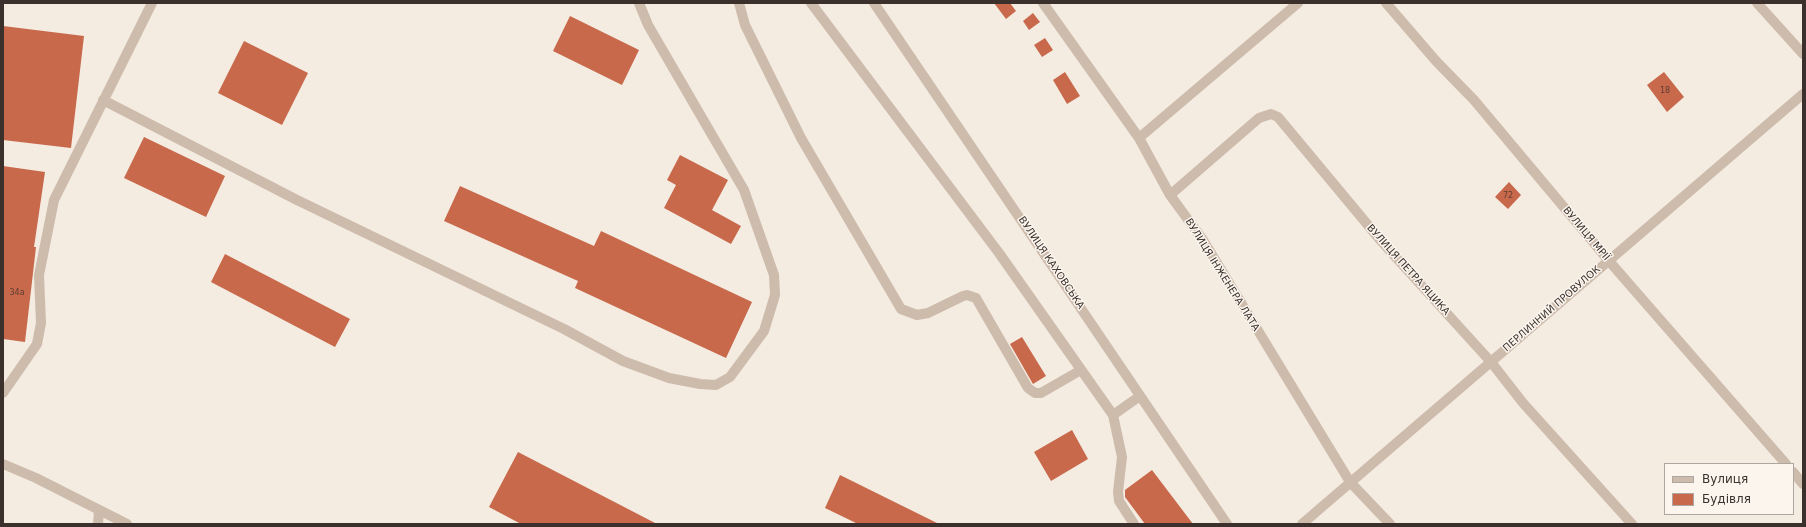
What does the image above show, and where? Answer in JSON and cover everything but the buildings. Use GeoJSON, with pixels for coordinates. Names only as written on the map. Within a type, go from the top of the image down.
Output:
{"type":"FeatureCollection","features":[{"type":"Feature","properties":{"kind":"street"},"geometry":{"type":"LineString","coordinates":[[3,393],[36,344],[41,323],[39,275],[54,200],[152,3]]}},
{"type":"Feature","properties":{"kind":"street"},"geometry":{"type":"LineString","coordinates":[[103,100],[297,200],[564,329],[623,361],[669,378],[700,384],[716,385],[730,377],[764,331],[775,295],[774,275],[744,190],[648,25],[639,3]]}},
{"type":"Feature","properties":{"kind":"street"},"geometry":{"type":"LineString","coordinates":[[739,3],[745,25],[801,138],[901,309],[917,315],[928,313],[963,296],[967,295],[976,298],[1028,388],[1035,392],[1041,393],[1081,370]]}},
{"type":"Feature","properties":{"kind":"street"},"geometry":{"type":"LineString","coordinates":[[811,3],[999,253],[1113,415],[1122,457],[1118,492],[1119,502],[1134,524]]}},
{"type":"Feature","properties":{"kind":"street","name":"ВУЛИЦЯ КАХОВСЬКА"},"geometry":{"type":"LineString","coordinates":[[874,3],[1227,524]]}},
{"type":"Feature","properties":{"kind":"street","name":"ВУЛИЦЯ ІНЖЕНЕРА ЛАТА"},"geometry":{"type":"LineString","coordinates":[[1043,3],[1139,138],[1170,195],[1203,240],[1350,482],[1390,524]]}},
{"type":"Feature","properties":{"kind":"street"},"geometry":{"type":"LineString","coordinates":[[1139,138],[1298,3]]}},
{"type":"Feature","properties":{"kind":"street","name":"ВУЛИЦЯ МРІЇ"},"geometry":{"type":"LineString","coordinates":[[1386,3],[1431,55],[1474,100],[1608,261],[1785,463]]}},
{"type":"Feature","properties":{"kind":"street"},"geometry":{"type":"LineString","coordinates":[[1757,3],[1803,54]]}},
{"type":"Feature","properties":{"kind":"street","name":"ПЕРЛИННИЙ ПРОВУЛОК"},"geometry":{"type":"LineString","coordinates":[[1302,524],[1803,94]]}},
{"type":"Feature","properties":{"kind":"street","name":"ВУЛИЦЯ ПЕТРА ЯЦИКА"},"geometry":{"type":"LineString","coordinates":[[1170,195],[1258,118],[1271,114],[1278,117],[1382,242],[1491,362],[1523,403],[1632,524]]}},
{"type":"Feature","properties":{"kind":"street"},"geometry":{"type":"LineString","coordinates":[[1113,415],[1140,396]]}},
{"type":"Feature","properties":{"kind":"street"},"geometry":{"type":"LineString","coordinates":[[3,464],[36,478],[128,524]]}},
{"type":"Feature","properties":{"kind":"street"},"geometry":{"type":"LineString","coordinates":[[1794,473],[1803,484]]}},
{"type":"Feature","properties":{"kind":"street"},"geometry":{"type":"LineString","coordinates":[[98,524],[99,510]]}}]}
